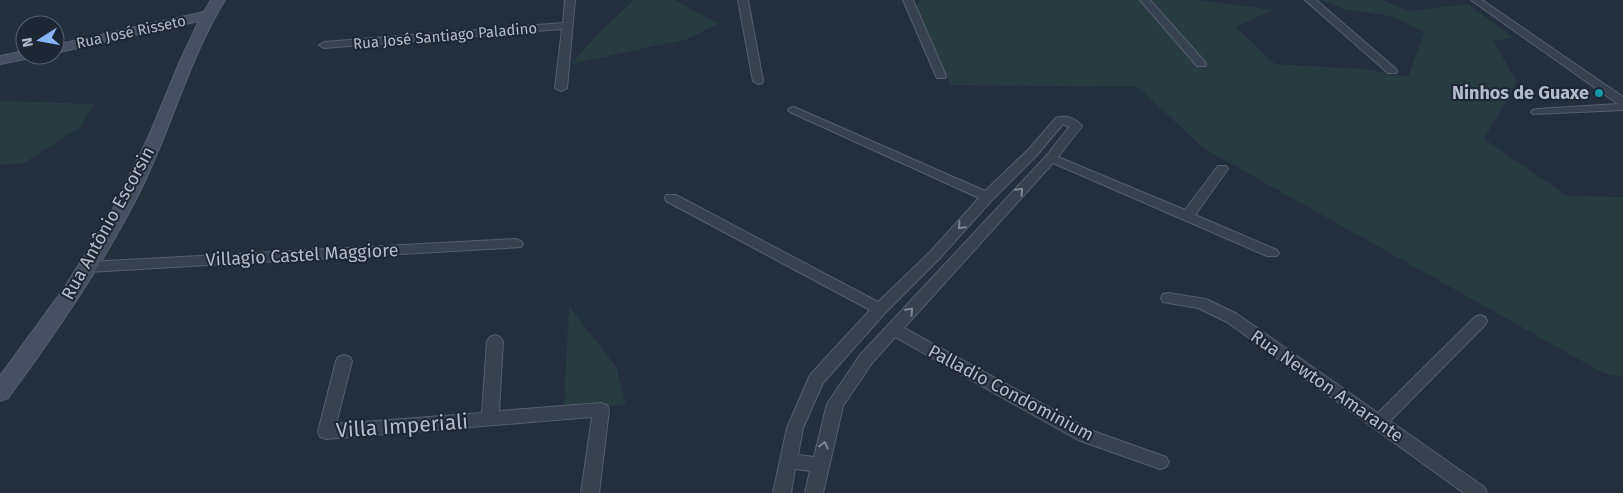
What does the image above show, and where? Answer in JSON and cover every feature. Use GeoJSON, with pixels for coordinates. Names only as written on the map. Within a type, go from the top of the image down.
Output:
{"type":"FeatureCollection","features":[{"type":"Feature","properties":{"kind":"main road","name":"Rua Antônio Escorsin"},"geometry":{"type":"LineString","coordinates":[[0,392],[47,329],[88,266],[133,187],[163,121],[195,39],[218,0]]}},
{"type":"Feature","properties":{"kind":"main road","name":"Rua José Risseto"},"geometry":{"type":"LineString","coordinates":[[65,47],[208,15]]}},
{"type":"Feature","properties":{"kind":"main road"},"geometry":{"type":"LineString","coordinates":[[0,60],[15,57]]}},
{"type":"Feature","properties":{"kind":"street"},"geometry":{"type":"LineString","coordinates":[[561,88],[570,0]]}},
{"type":"Feature","properties":{"kind":"street"},"geometry":{"type":"LineString","coordinates":[[743,0],[758,81]]}},
{"type":"Feature","properties":{"kind":"street"},"geometry":{"type":"LineString","coordinates":[[908,0],[941,76]]}},
{"type":"Feature","properties":{"kind":"street"},"geometry":{"type":"LineString","coordinates":[[1145,0],[1201,64]]}},
{"type":"Feature","properties":{"kind":"street"},"geometry":{"type":"LineString","coordinates":[[1310,0],[1392,71]]}},
{"type":"Feature","properties":{"kind":"street"},"geometry":{"type":"LineString","coordinates":[[1476,0],[1623,102]]}},
{"type":"Feature","properties":{"kind":"street","name":"Rua José Santiago Paladino"},"geometry":{"type":"LineString","coordinates":[[324,45],[567,26]]}},
{"type":"Feature","properties":{"kind":"street"},"geometry":{"type":"LineString","coordinates":[[1537,112],[1623,107]]}},
{"type":"Feature","properties":{"kind":"street"},"geometry":{"type":"LineString","coordinates":[[794,110],[987,197]]}},
{"type":"Feature","properties":{"kind":"street"},"geometry":{"type":"LineString","coordinates":[[782,493],[795,428],[816,380],[880,309],[935,255],[987,197],[1033,152],[1060,120],[1070,121],[1076,126],[1051,158],[866,359],[835,404],[814,493]]}},
{"type":"Feature","properties":{"kind":"street"},"geometry":{"type":"LineString","coordinates":[[1051,158],[1272,253]]}},
{"type":"Feature","properties":{"kind":"street"},"geometry":{"type":"LineString","coordinates":[[1187,217],[1222,168]]}},
{"type":"Feature","properties":{"kind":"street"},"geometry":{"type":"LineString","coordinates":[[671,198],[880,309]]}},
{"type":"Feature","properties":{"kind":"street","name":"Villagio Castel Maggiore"},"geometry":{"type":"LineString","coordinates":[[88,266],[516,244]]}},
{"type":"Feature","properties":{"kind":"street"},"geometry":{"type":"LineString","coordinates":[[935,255],[954,264]]}},
{"type":"Feature","properties":{"kind":"street","name":"Rua Newton Amarante"},"geometry":{"type":"LineString","coordinates":[[1168,298],[1201,304],[1232,318],[1478,493]]}},
{"type":"Feature","properties":{"kind":"street"},"geometry":{"type":"LineString","coordinates":[[1378,422],[1395,408],[1480,321]]}},
{"type":"Feature","properties":{"kind":"street","name":"Palladio Condominium"},"geometry":{"type":"LineString","coordinates":[[894,329],[1084,435],[1160,462]]}},
{"type":"Feature","properties":{"kind":"street","name":"Villa Imperiali"},"geometry":{"type":"LineString","coordinates":[[490,420],[495,341]]}},
{"type":"Feature","properties":{"kind":"street","name":"Villa Imperiali"},"geometry":{"type":"LineString","coordinates":[[344,361],[326,432],[601,410],[590,493]]}},
{"type":"Feature","properties":{"kind":"street"},"geometry":{"type":"LineString","coordinates":[[788,461],[820,465]]}},
{"type":"Feature","properties":{"kind":"green space"},"geometry":{"type":"Polygon","coordinates":[[[634,0],[675,0],[718,24],[688,39],[571,64],[601,31],[634,0]]]}},
{"type":"Feature","properties":{"kind":"green space"},"geometry":{"type":"Polygon","coordinates":[[[920,0],[1197,0],[1273,10],[1236,27],[1275,64],[1362,69],[1408,77],[1424,33],[1395,17],[1344,9],[1321,0],[1382,0],[1409,11],[1468,4],[1514,38],[1493,41],[1517,82],[1484,139],[1568,196],[1623,197],[1623,377],[1605,374],[1203,148],[1138,87],[951,85],[916,6],[920,0]]]}},
{"type":"Feature","properties":{"kind":"green space"},"geometry":{"type":"Polygon","coordinates":[[[0,101],[94,104],[80,127],[24,163],[0,165],[0,101]]]}},
{"type":"Feature","properties":{"kind":"green space"},"geometry":{"type":"Polygon","coordinates":[[[569,306],[616,367],[626,404],[564,413],[569,306]]]}},
{"type":"Feature","properties":{"kind":"place","name":"Ninhos de Guaxe"},"geometry":{"type":"Point","coordinates":[1599,93]}}]}
